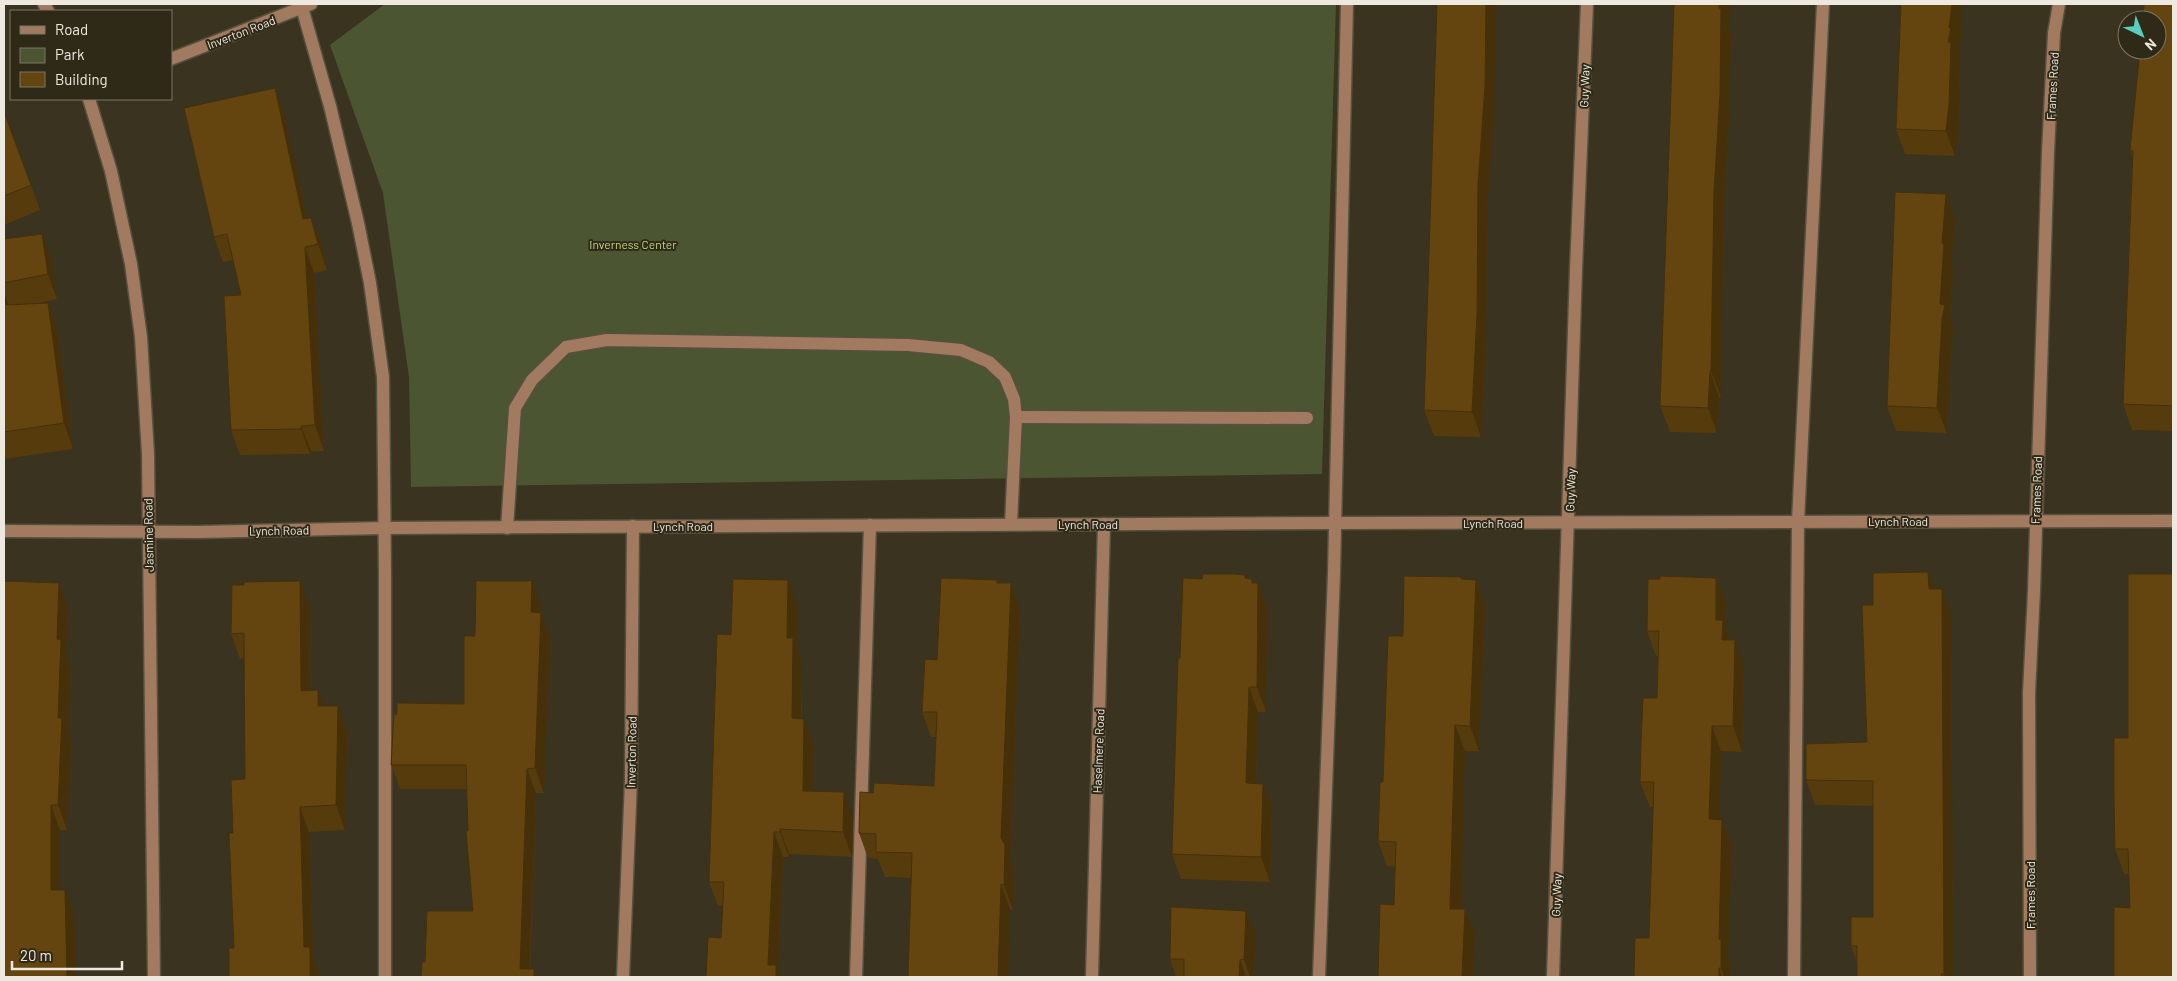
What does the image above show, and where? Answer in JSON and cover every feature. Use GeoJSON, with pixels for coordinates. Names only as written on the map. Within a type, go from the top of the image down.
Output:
{"type":"FeatureCollection","features":[{"type":"Feature","properties":{"kind":"street"},"geometry":{"type":"LineString","coordinates":[[1319,977],[1334,523],[1347,4]]}},
{"type":"Feature","properties":{"kind":"street","name":"Guy Way"},"geometry":{"type":"LineString","coordinates":[[1554,977],[1587,4]]}},
{"type":"Feature","properties":{"kind":"street"},"geometry":{"type":"LineString","coordinates":[[1794,977],[1798,522],[1823,4]]}},
{"type":"Feature","properties":{"kind":"street","name":"Frames Road"},"geometry":{"type":"LineString","coordinates":[[2030,977],[2029,693],[2048,152],[2054,33],[2059,4]]}},
{"type":"Feature","properties":{"kind":"street"},"geometry":{"type":"LineString","coordinates":[[305,5],[370,283],[383,377],[385,977]]}},
{"type":"Feature","properties":{"kind":"street","name":"Inverton Road"},"geometry":{"type":"LineString","coordinates":[[172,59],[305,5]]}},
{"type":"Feature","properties":{"kind":"street","name":"Jasmine Road"},"geometry":{"type":"LineString","coordinates":[[89,100],[111,171],[131,264],[141,337],[148,454],[154,977]]}},
{"type":"Feature","properties":{"kind":"street"},"geometry":{"type":"LineString","coordinates":[[507,528],[515,408],[532,380],[566,347],[607,340],[908,345],[962,350],[989,362],[1005,377],[1014,399],[1016,417],[1011,524]]}},
{"type":"Feature","properties":{"kind":"street"},"geometry":{"type":"LineString","coordinates":[[1016,417],[1307,418]]}},
{"type":"Feature","properties":{"kind":"street","name":"Lynch Road"},"geometry":{"type":"LineString","coordinates":[[4,531],[1011,524],[2173,520]]}},
{"type":"Feature","properties":{"kind":"street","name":"Haselmere Road"},"geometry":{"type":"LineString","coordinates":[[1092,977],[1104,524]]}},
{"type":"Feature","properties":{"kind":"street"},"geometry":{"type":"LineString","coordinates":[[856,977],[870,525]]}},
{"type":"Feature","properties":{"kind":"street","name":"Inverton Road"},"geometry":{"type":"LineString","coordinates":[[624,977],[631,780],[633,526]]}},
{"type":"Feature","properties":{"kind":"green space","name":"Inverness Center"},"geometry":{"type":"Polygon","coordinates":[[[385,4],[1336,4],[1322,474],[411,487],[409,377],[383,193],[330,45],[385,4]]]}},
{"type":"Feature","properties":{"kind":"building"},"geometry":{"type":"Polygon","coordinates":[[[1437,4],[1486,4],[1485,86],[1478,184],[1477,314],[1472,412],[1424,410],[1437,4]]]}},
{"type":"Feature","properties":{"kind":"building"},"geometry":{"type":"Polygon","coordinates":[[[1674,4],[1719,4],[1721,9],[1720,94],[1714,191],[1711,371],[1708,408],[1660,406],[1674,4]]]}},
{"type":"Feature","properties":{"kind":"building"},"geometry":{"type":"Polygon","coordinates":[[[1901,4],[1952,4],[1949,28],[1951,28],[1948,42],[1951,42],[1949,105],[1946,131],[1896,129],[1901,4]]]}},
{"type":"Feature","properties":{"kind":"building"},"geometry":{"type":"Polygon","coordinates":[[[2144,4],[2173,4],[2173,406],[2123,404],[2133,151],[2130,150],[2139,60],[2167,60],[2167,10],[2144,10],[2144,4]]]}},
{"type":"Feature","properties":{"kind":"building"},"geometry":{"type":"Polygon","coordinates":[[[275,88],[303,219],[311,218],[318,244],[305,247],[315,425],[301,426],[301,429],[231,430],[224,296],[241,295],[227,234],[214,237],[184,108],[275,88]]]}},
{"type":"Feature","properties":{"kind":"building"},"geometry":{"type":"Polygon","coordinates":[[[4,112],[31,185],[4,196],[4,112]]]}},
{"type":"Feature","properties":{"kind":"building"},"geometry":{"type":"Polygon","coordinates":[[[1895,192],[1946,194],[1940,304],[1945,305],[1942,319],[1937,408],[1887,406],[1895,192]]]}},
{"type":"Feature","properties":{"kind":"building"},"geometry":{"type":"Polygon","coordinates":[[[42,234],[48,274],[4,283],[4,239],[42,234]]]}},
{"type":"Feature","properties":{"kind":"building"},"geometry":{"type":"Polygon","coordinates":[[[4,293],[6,305],[48,303],[64,423],[4,432],[4,293]]]}},
{"type":"Feature","properties":{"kind":"building"},"geometry":{"type":"Polygon","coordinates":[[[1928,572],[1929,589],[1942,589],[1944,974],[1941,974],[1942,977],[1857,977],[1857,946],[1851,946],[1851,917],[1873,917],[1873,781],[1806,780],[1806,744],[1867,742],[1862,605],[1873,605],[1873,573],[1928,572]]]}},
{"type":"Feature","properties":{"kind":"building"},"geometry":{"type":"Polygon","coordinates":[[[1203,574],[1245,575],[1245,578],[1252,579],[1252,583],[1258,583],[1257,687],[1249,687],[1246,783],[1263,784],[1261,857],[1172,854],[1178,658],[1180,658],[1183,578],[1202,579],[1203,574]]]}},
{"type":"Feature","properties":{"kind":"building"},"geometry":{"type":"Polygon","coordinates":[[[2128,574],[2173,574],[2173,977],[2114,977],[2114,907],[2130,908],[2128,849],[2115,849],[2114,797],[2114,738],[2128,738],[2128,574]]]}},
{"type":"Feature","properties":{"kind":"building"},"geometry":{"type":"Polygon","coordinates":[[[1404,576],[1461,577],[1461,579],[1476,580],[1470,726],[1455,725],[1450,909],[1465,909],[1462,977],[1378,977],[1380,904],[1394,905],[1396,842],[1378,841],[1380,782],[1383,782],[1388,636],[1403,636],[1404,576]]]}},
{"type":"Feature","properties":{"kind":"building"},"geometry":{"type":"Polygon","coordinates":[[[1660,576],[1716,578],[1716,620],[1723,620],[1722,640],[1735,640],[1733,726],[1712,726],[1709,819],[1722,820],[1719,939],[1721,940],[1721,968],[1719,968],[1719,977],[1634,977],[1635,938],[1649,938],[1654,782],[1640,782],[1641,744],[1643,698],[1657,698],[1659,631],[1647,631],[1648,579],[1660,579],[1660,576]]]}},
{"type":"Feature","properties":{"kind":"building"},"geometry":{"type":"Polygon","coordinates":[[[941,578],[997,580],[997,583],[1011,583],[1001,838],[1005,845],[1004,885],[1001,884],[998,977],[908,977],[912,853],[876,852],[876,834],[859,833],[860,792],[873,793],[874,783],[934,786],[937,712],[922,712],[925,659],[937,660],[941,578]]]}},
{"type":"Feature","properties":{"kind":"building"},"geometry":{"type":"Polygon","coordinates":[[[733,579],[788,580],[787,638],[793,638],[792,718],[804,719],[803,791],[844,792],[843,832],[780,829],[780,832],[774,832],[768,965],[776,965],[776,977],[706,977],[708,937],[721,938],[724,882],[709,882],[717,634],[731,635],[733,579]]]}},
{"type":"Feature","properties":{"kind":"building"},"geometry":{"type":"Polygon","coordinates":[[[4,581],[59,583],[57,639],[61,640],[58,718],[62,718],[58,805],[51,805],[51,890],[65,890],[67,977],[4,977],[4,581]]]}},
{"type":"Feature","properties":{"kind":"building"},"geometry":{"type":"Polygon","coordinates":[[[300,581],[301,691],[318,690],[318,706],[338,706],[336,805],[300,807],[304,947],[310,947],[310,977],[229,977],[229,948],[234,948],[229,833],[233,833],[231,780],[245,779],[244,633],[231,634],[232,585],[244,585],[244,582],[300,581]]]}},
{"type":"Feature","properties":{"kind":"building"},"geometry":{"type":"Polygon","coordinates":[[[476,581],[532,581],[531,612],[541,613],[535,768],[527,769],[520,969],[534,969],[534,977],[421,977],[422,962],[425,962],[427,911],[473,911],[466,831],[468,831],[466,765],[391,765],[394,714],[397,714],[397,703],[464,704],[464,636],[475,636],[476,581]]]}},
{"type":"Feature","properties":{"kind":"building"},"geometry":{"type":"Polygon","coordinates":[[[1171,907],[1246,911],[1244,959],[1240,960],[1239,977],[1184,977],[1184,959],[1170,959],[1171,907]]]}}]}
